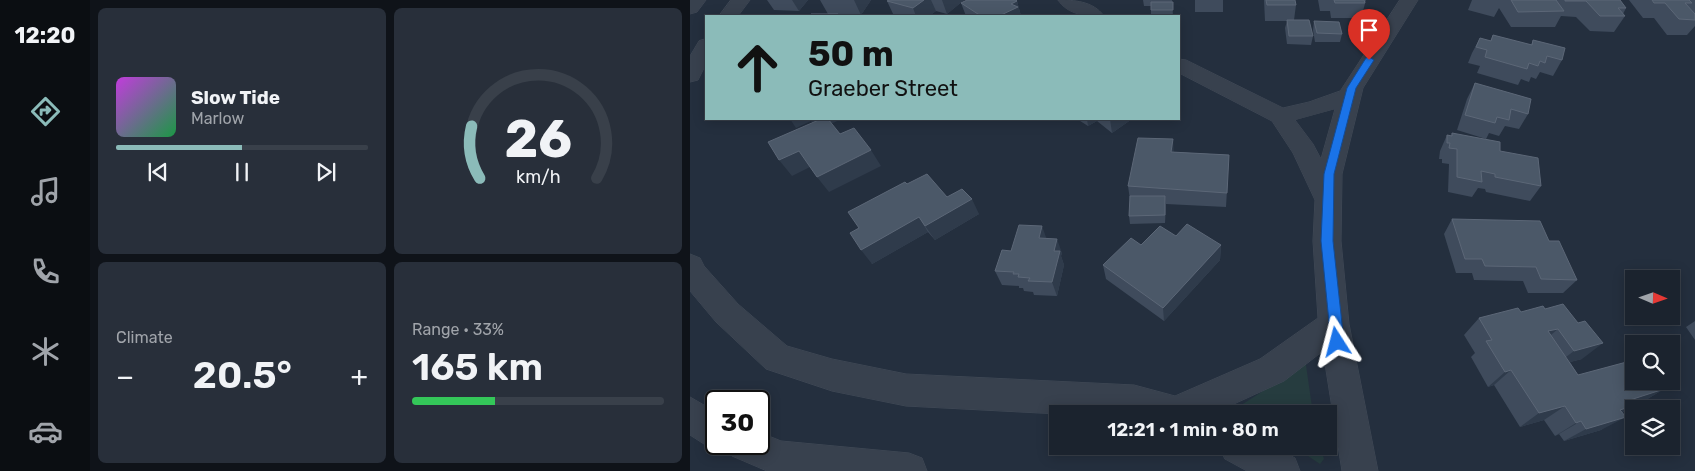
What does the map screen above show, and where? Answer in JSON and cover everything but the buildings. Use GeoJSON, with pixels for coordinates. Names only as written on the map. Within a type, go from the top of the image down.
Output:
{"type":"FeatureCollection","features":[{"type":"Feature","properties":{"kind":"street"},"geometry":{"type":"LineString","coordinates":[[690,8],[697,0]]}},
{"type":"Feature","properties":{"kind":"street"},"geometry":{"type":"LineString","coordinates":[[729,15],[741,0]]}},
{"type":"Feature","properties":{"kind":"street"},"geometry":{"type":"LineString","coordinates":[[1067,0],[1090,9]]}},
{"type":"Feature","properties":{"kind":"street"},"geometry":{"type":"LineString","coordinates":[[1360,471],[1334,324],[1327,241],[1329,174],[1350,95],[1360,74],[1409,0]]}},
{"type":"Feature","properties":{"kind":"street"},"geometry":{"type":"LineString","coordinates":[[690,75],[705,46]]}},
{"type":"Feature","properties":{"kind":"street"},"geometry":{"type":"LineString","coordinates":[[1180,66],[1280,116],[1304,150],[1328,201]]}},
{"type":"Feature","properties":{"kind":"street"},"geometry":{"type":"LineString","coordinates":[[1280,116],[1314,109],[1350,95]]}},
{"type":"Feature","properties":{"kind":"street"},"geometry":{"type":"LineString","coordinates":[[690,266],[691,271],[728,313],[777,358],[823,372],[906,390],[1134,401],[1147,405]]}},
{"type":"Feature","properties":{"kind":"street"},"geometry":{"type":"LineString","coordinates":[[1196,405],[1272,370],[1334,324]]}},
{"type":"Feature","properties":{"kind":"street"},"geometry":{"type":"LineString","coordinates":[[690,414],[705,424]]}},
{"type":"Feature","properties":{"kind":"street"},"geometry":{"type":"LineString","coordinates":[[770,455],[781,459],[909,471]]}},
{"type":"Feature","properties":{"kind":"street"},"geometry":{"type":"LineString","coordinates":[[1254,455],[1282,471]]}},
{"type":"Feature","properties":{"kind":"green space"},"geometry":{"type":"Polygon","coordinates":[[[1299,361],[1306,365],[1312,405],[1241,405],[1260,393],[1299,361]]]}},
{"type":"Feature","properties":{"kind":"green space"},"geometry":{"type":"Polygon","coordinates":[[[1306,455],[1323,455],[1324,459],[1320,464],[1306,455]]]}},
{"type":"Feature","properties":{"kind":"route"},"geometry":{"type":"LineString","coordinates":[[1337,342],[1327,241],[1329,174],[1352,88],[1369,60]]}}]}
